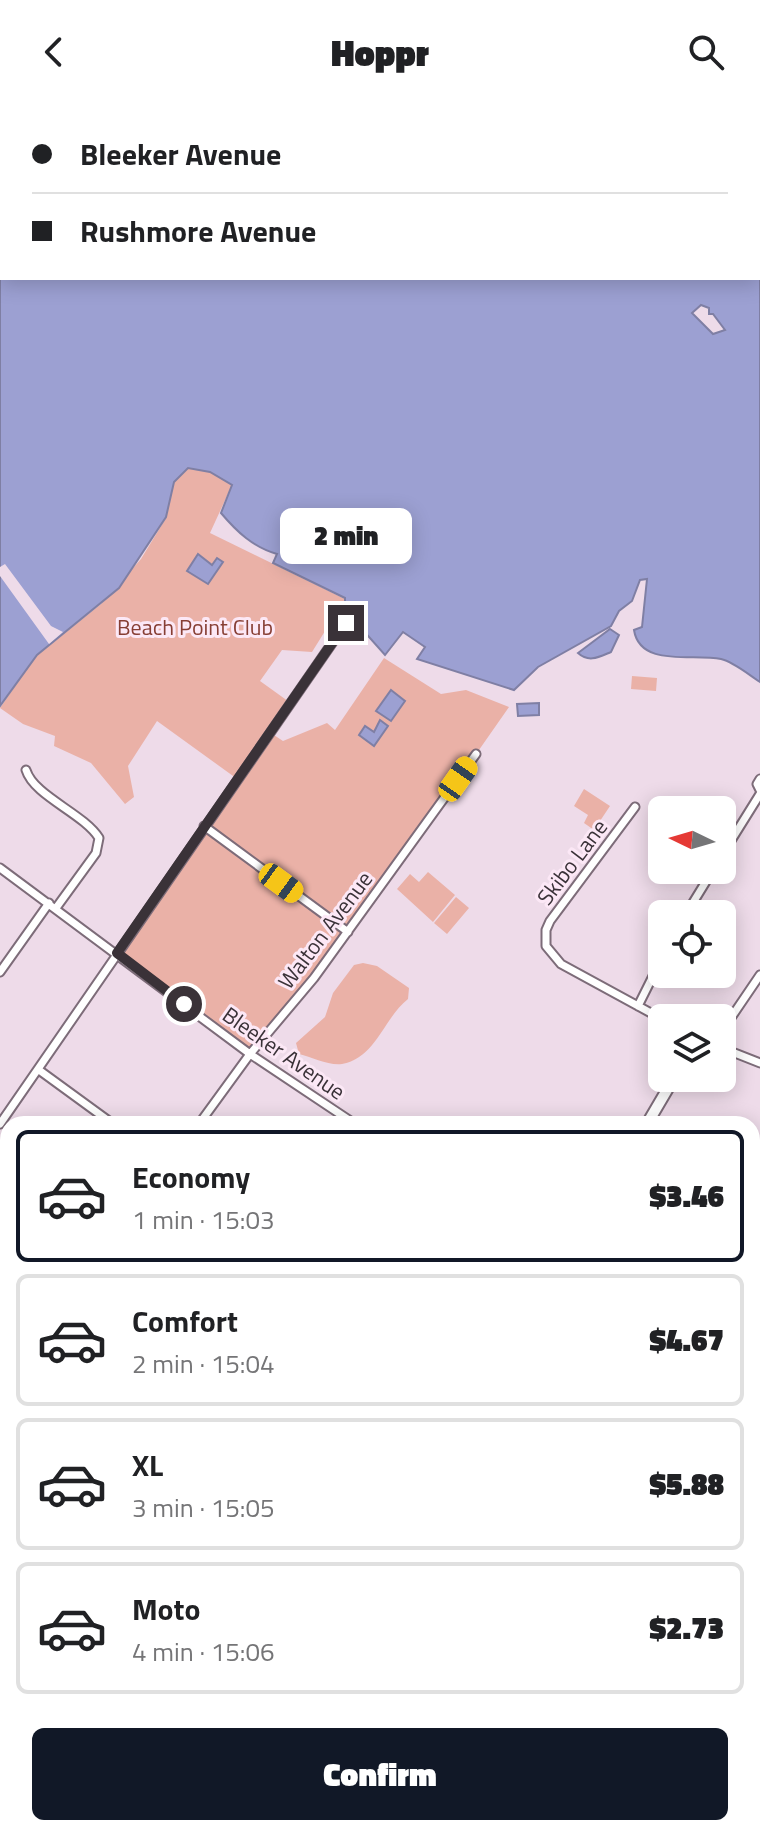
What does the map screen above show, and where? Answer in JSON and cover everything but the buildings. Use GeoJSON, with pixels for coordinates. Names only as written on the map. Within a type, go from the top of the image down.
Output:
{"type":"FeatureCollection","features":[{"type":"Feature","properties":{"kind":"street"},"geometry":{"type":"LineString","coordinates":[[6,1116],[346,623]]}},
{"type":"Feature","properties":{"kind":"street","name":"Walton Avenue"},"geometry":{"type":"LineString","coordinates":[[205,1116],[250,1054],[348,932],[476,754]]}},
{"type":"Feature","properties":{"kind":"street"},"geometry":{"type":"LineString","coordinates":[[0,972],[96,853],[99,838],[91,826],[35,783],[26,770]]}},
{"type":"Feature","properties":{"kind":"street"},"geometry":{"type":"LineString","coordinates":[[736,832],[760,792],[757,784],[760,779]]}},
{"type":"Feature","properties":{"kind":"street","name":"Skibo Lane"},"geometry":{"type":"LineString","coordinates":[[635,807],[550,921],[546,930],[546,946],[561,964],[648,1011]]}},
{"type":"Feature","properties":{"kind":"street"},"geometry":{"type":"LineString","coordinates":[[204,826],[348,932]]}},
{"type":"Feature","properties":{"kind":"street","name":"Bleeker Avenue"},"geometry":{"type":"LineString","coordinates":[[0,868],[250,1054],[343,1116]]}},
{"type":"Feature","properties":{"kind":"street"},"geometry":{"type":"LineString","coordinates":[[736,1010],[760,975]]}},
{"type":"Feature","properties":{"kind":"street"},"geometry":{"type":"LineString","coordinates":[[638,1006],[648,986]]}},
{"type":"Feature","properties":{"kind":"street"},"geometry":{"type":"LineString","coordinates":[[736,1054],[760,1063]]}},
{"type":"Feature","properties":{"kind":"street"},"geometry":{"type":"LineString","coordinates":[[39,1070],[102,1116]]}},
{"type":"Feature","properties":{"kind":"street"},"geometry":{"type":"LineString","coordinates":[[652,1116],[666,1092]]}},
{"type":"Feature","properties":{"kind":"green space","name":"Beach Point Club"},"geometry":{"type":"Polygon","coordinates":[[[188,468],[210,472],[232,485],[210,533],[345,599],[312,652],[282,650],[260,681],[292,704],[274,735],[283,741],[327,723],[335,730],[384,658],[441,694],[466,690],[509,707],[354,929],[252,1052],[120,953],[240,781],[157,721],[128,766],[134,797],[125,804],[91,763],[54,746],[55,736],[23,724],[0,708],[35,657],[101,604],[141,559],[166,518],[174,482],[188,468]]]}},
{"type":"Feature","properties":{"kind":"green space"},"geometry":{"type":"Polygon","coordinates":[[[632,676],[657,678],[656,691],[631,689],[632,676]]]}},
{"type":"Feature","properties":{"kind":"green space"},"geometry":{"type":"Polygon","coordinates":[[[584,789],[610,806],[594,830],[584,823],[588,815],[574,806],[584,789]]]}},
{"type":"Feature","properties":{"kind":"green space"},"geometry":{"type":"Polygon","coordinates":[[[428,872],[455,895],[433,922],[397,889],[410,874],[419,882],[428,872]]]}},
{"type":"Feature","properties":{"kind":"green space"},"geometry":{"type":"Polygon","coordinates":[[[456,897],[469,908],[447,934],[434,923],[456,897]]]}},
{"type":"Feature","properties":{"kind":"green space"},"geometry":{"type":"Polygon","coordinates":[[[354,965],[377,966],[409,988],[408,999],[371,1046],[354,1060],[332,1064],[299,1054],[296,1043],[325,1017],[333,993],[354,965]]]}},
{"type":"Feature","properties":{"kind":"water"},"geometry":{"type":"Polygon","coordinates":[[[0,280],[760,280],[760,682],[721,659],[670,656],[646,650],[638,642],[634,630],[642,627],[647,579],[640,580],[632,601],[619,611],[611,626],[538,667],[514,690],[417,659],[425,647],[403,632],[385,655],[345,610],[345,598],[273,563],[277,554],[253,543],[227,520],[221,513],[232,485],[210,472],[188,468],[174,482],[166,517],[119,588],[37,655],[0,706],[0,280]],[[701,305],[692,313],[713,334],[725,330],[713,314],[709,314],[709,308],[701,305]]]}},
{"type":"Feature","properties":{"kind":"water"},"geometry":{"type":"Polygon","coordinates":[[[198,554],[212,565],[217,558],[223,562],[208,584],[187,571],[198,554]]]}},
{"type":"Feature","properties":{"kind":"water"},"geometry":{"type":"Polygon","coordinates":[[[610,629],[619,635],[611,652],[590,658],[578,653],[610,629]]]}},
{"type":"Feature","properties":{"kind":"water"},"geometry":{"type":"Polygon","coordinates":[[[391,690],[405,701],[391,721],[376,711],[391,690]]]}},
{"type":"Feature","properties":{"kind":"water"},"geometry":{"type":"Polygon","coordinates":[[[539,703],[539,715],[518,716],[517,704],[539,703]]]}},
{"type":"Feature","properties":{"kind":"water"},"geometry":{"type":"Polygon","coordinates":[[[380,720],[388,726],[374,746],[359,735],[365,726],[374,732],[380,720]]]}},
{"type":"Feature","properties":{"kind":"pier"},"geometry":{"type":"Polygon","coordinates":[[[5,564],[51,626],[63,632],[49,644],[0,576],[0,567],[5,564]]]}},
{"type":"Feature","properties":{"kind":"route"},"geometry":{"type":"LineString","coordinates":[[184,1004],[117,953],[346,623]]}}]}
